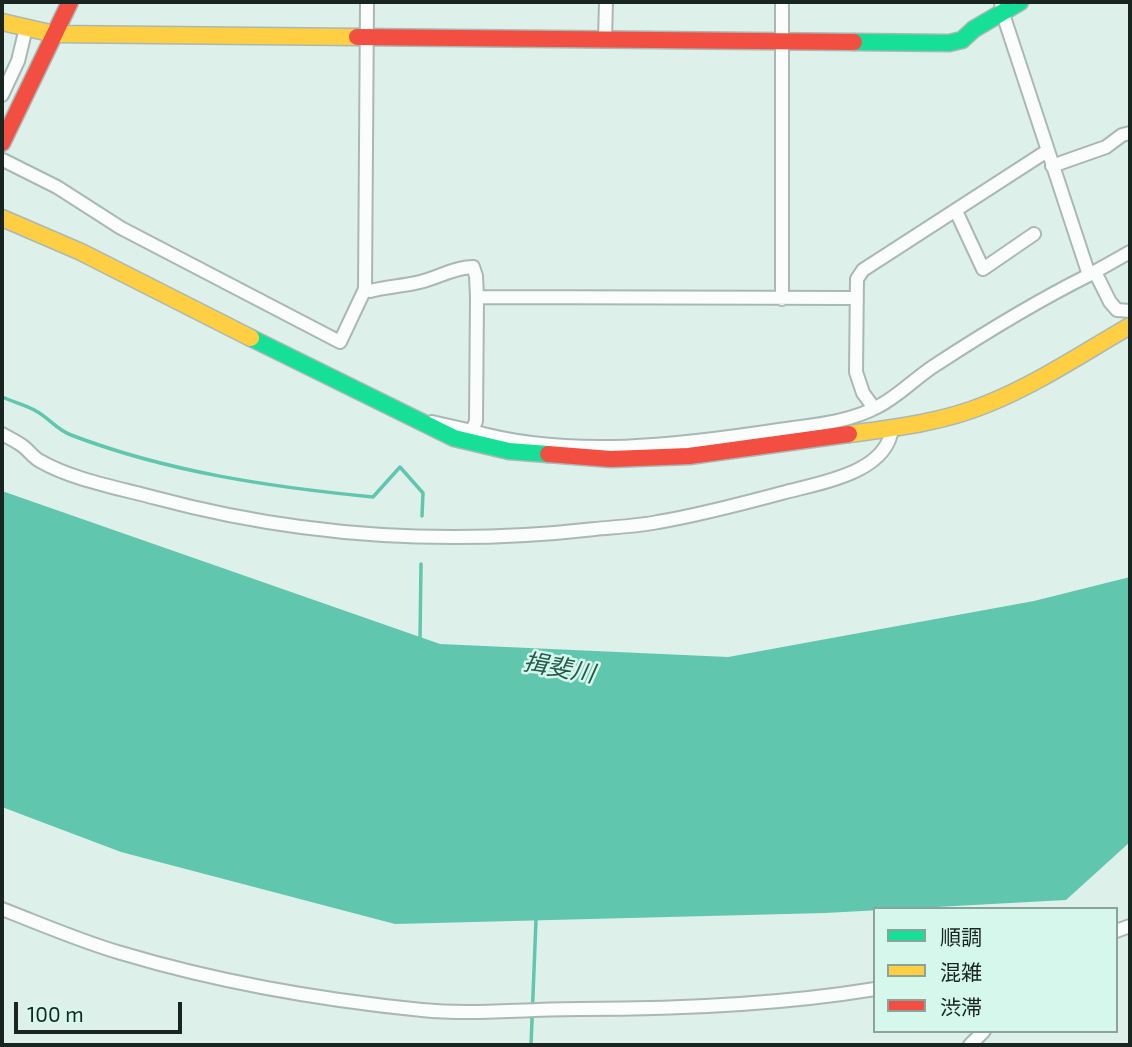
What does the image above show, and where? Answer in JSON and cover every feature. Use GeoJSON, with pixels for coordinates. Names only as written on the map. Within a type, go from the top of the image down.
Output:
{"type":"FeatureCollection","features":[{"type":"Feature","properties":{"kind":"street"},"geometry":{"type":"LineString","coordinates":[[2,143],[70,2]]}},
{"type":"Feature","properties":{"kind":"street"},"geometry":{"type":"LineString","coordinates":[[3,160],[57,187],[121,229],[340,342],[365,289],[367,2]]}},
{"type":"Feature","properties":{"kind":"street"},"geometry":{"type":"LineString","coordinates":[[605,39],[606,2]]}},
{"type":"Feature","properties":{"kind":"street"},"geometry":{"type":"LineString","coordinates":[[782,2],[782,299]]}},
{"type":"Feature","properties":{"kind":"street"},"geometry":{"type":"LineString","coordinates":[[2,22],[54,34],[949,43],[962,40],[1001,6],[1020,2]]}},
{"type":"Feature","properties":{"kind":"street"},"geometry":{"type":"LineString","coordinates":[[1001,6],[1052,166],[1092,273],[1117,310],[1130,311]]}},
{"type":"Feature","properties":{"kind":"street"},"geometry":{"type":"LineString","coordinates":[[2,94],[18,61],[26,28]]}},
{"type":"Feature","properties":{"kind":"street"},"geometry":{"type":"LineString","coordinates":[[1052,166],[1106,147],[1122,135],[1130,133]]}},
{"type":"Feature","properties":{"kind":"street"},"geometry":{"type":"LineString","coordinates":[[874,408],[863,393],[856,372],[857,279],[863,270],[1047,150]]}},
{"type":"Feature","properties":{"kind":"street"},"geometry":{"type":"LineString","coordinates":[[956,211],[982,268],[1034,234]]}},
{"type":"Feature","properties":{"kind":"street"},"geometry":{"type":"LineString","coordinates":[[2,218],[81,252],[426,426],[454,438],[509,452],[611,459],[689,456],[926,422],[986,405],[1029,384],[1130,326]]}},
{"type":"Feature","properties":{"kind":"street"},"geometry":{"type":"LineString","coordinates":[[426,426],[432,422],[499,439],[555,445],[630,447],[723,439],[833,422],[874,408],[969,344],[1130,252]]}},
{"type":"Feature","properties":{"kind":"street"},"geometry":{"type":"LineString","coordinates":[[365,289],[370,291],[417,283],[463,267],[473,267],[477,297],[476,421],[472,431]]}},
{"type":"Feature","properties":{"kind":"street"},"geometry":{"type":"LineString","coordinates":[[477,297],[856,298]]}},
{"type":"Feature","properties":{"kind":"street"},"geometry":{"type":"LineString","coordinates":[[2,434],[23,446],[40,462],[86,479],[209,512],[331,532],[446,539],[554,534],[657,523],[733,507],[827,481],[863,468],[882,454],[890,441],[892,428]]}},
{"type":"Feature","properties":{"kind":"street"},"geometry":{"type":"LineString","coordinates":[[2,909],[110,949],[195,972],[312,995],[422,1010],[453,1012],[726,1005],[873,989]]}},
{"type":"Feature","properties":{"kind":"water","name":"揖斐川"},"geometry":{"type":"Polygon","coordinates":[[[2,491],[440,644],[728,657],[1034,601],[1130,577],[1130,842],[1066,900],[936,907],[873,907],[873,910],[825,913],[395,924],[121,852],[2,807],[2,491]]]}},
{"type":"Feature","properties":{"kind":"waterway"},"geometry":{"type":"LineString","coordinates":[[2,397],[36,411],[71,435],[108,448],[182,468],[258,483],[373,497],[400,467],[423,493],[422,516]]}},
{"type":"Feature","properties":{"kind":"waterway"},"geometry":{"type":"LineString","coordinates":[[420,639],[421,564]]}},
{"type":"Feature","properties":{"kind":"waterway"},"geometry":{"type":"LineString","coordinates":[[531,1045],[536,920]]}},
{"type":"Feature","properties":{"kind":"traffic: fast"},"geometry":{"type":"LineString","coordinates":[[854,42],[949,43],[962,40],[974,29],[1020,2]]}},
{"type":"Feature","properties":{"kind":"traffic: fast"},"geometry":{"type":"LineString","coordinates":[[251,338],[454,438],[509,451],[548,454]]}},
{"type":"Feature","properties":{"kind":"traffic: slow"},"geometry":{"type":"LineString","coordinates":[[2,22],[54,34],[357,37]]}},
{"type":"Feature","properties":{"kind":"traffic: slow"},"geometry":{"type":"LineString","coordinates":[[2,218],[81,252],[251,338]]}},
{"type":"Feature","properties":{"kind":"traffic: slow"},"geometry":{"type":"LineString","coordinates":[[849,434],[937,420],[987,404],[1042,378],[1130,326]]}},
{"type":"Feature","properties":{"kind":"traffic: jam"},"geometry":{"type":"LineString","coordinates":[[2,143],[70,2]]}},
{"type":"Feature","properties":{"kind":"traffic: jam"},"geometry":{"type":"LineString","coordinates":[[357,37],[854,42]]}},
{"type":"Feature","properties":{"kind":"traffic: jam"},"geometry":{"type":"LineString","coordinates":[[548,454],[611,459],[689,456],[849,434]]}}]}
